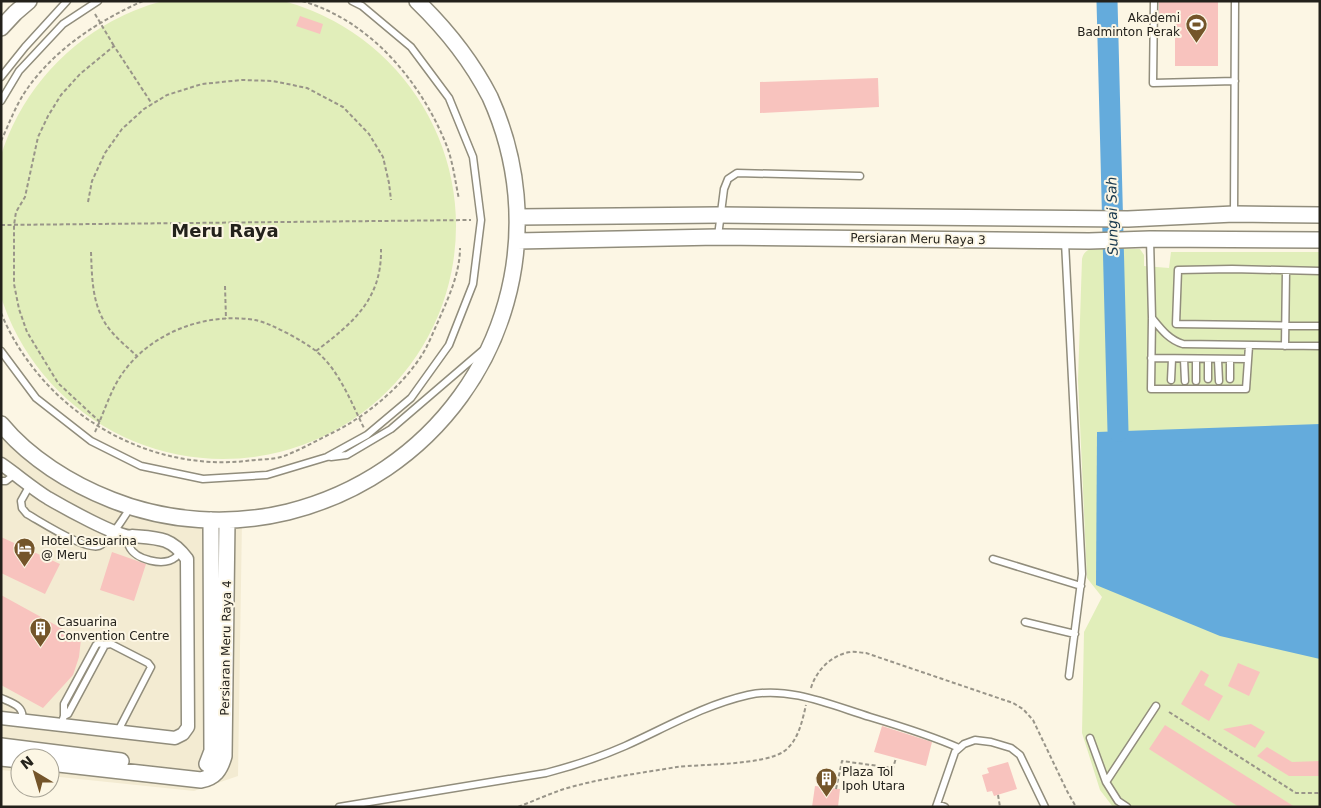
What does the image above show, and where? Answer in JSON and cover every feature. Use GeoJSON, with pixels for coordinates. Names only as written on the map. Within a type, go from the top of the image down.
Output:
{"type":"FeatureCollection","features":[{"type":"Feature","properties":{"kind":"street"},"geometry":{"type":"LineString","coordinates":[[1,28],[14,13],[29,1]]}},
{"type":"Feature","properties":{"kind":"street"},"geometry":{"type":"LineString","coordinates":[[3,429],[40,460],[73,482],[99,495],[130,508],[182,518],[210,520],[269,516],[310,506],[349,491],[386,470],[419,444],[448,413],[473,379],[492,342],[509,293],[517,242],[518,217],[514,177],[507,145],[490,99],[471,63],[446,30],[417,1]]}},
{"type":"Feature","properties":{"kind":"street","name":"Persiaran Meru Raya 3"},"geometry":{"type":"LineString","coordinates":[[518,217],[720,215],[1128,219],[1234,214],[1320,215]]}},
{"type":"Feature","properties":{"kind":"street","name":"Persiaran Meru Raya 3"},"geometry":{"type":"LineString","coordinates":[[517,242],[718,237],[1089,241],[1150,239],[1320,240]]}},
{"type":"Feature","properties":{"kind":"street"},"geometry":{"type":"LineString","coordinates":[[1,464],[49,498],[113,532],[128,538],[132,536],[162,540],[176,545],[187,559],[188,727],[183,734],[175,738],[118,731],[62,720],[1,718]]}},
{"type":"Feature","properties":{"kind":"street","name":"Persiaran Meru Raya 4"},"geometry":{"type":"LineString","coordinates":[[210,520],[212,769],[222,765],[224,756],[227,520]]}},
{"type":"Feature","properties":{"kind":"street"},"geometry":{"type":"LineString","coordinates":[[1,746],[191,770],[212,769],[210,778],[201,780],[60,764]]}},
{"type":"Feature","properties":{"kind":"lane"},"geometry":{"type":"LineString","coordinates":[[1,78],[25,47],[66,1]]}},
{"type":"Feature","properties":{"kind":"lane"},"geometry":{"type":"LineString","coordinates":[[1,101],[19,71],[63,24],[98,1]]}},
{"type":"Feature","properties":{"kind":"lane"},"geometry":{"type":"LineString","coordinates":[[328,457],[367,435],[411,398],[449,345],[473,284],[481,220],[472,157],[449,98],[411,46],[362,6],[352,1]]}},
{"type":"Feature","properties":{"kind":"lane"},"geometry":{"type":"LineString","coordinates":[[1154,1],[1153,83],[1235,82]]}},
{"type":"Feature","properties":{"kind":"lane"},"geometry":{"type":"LineString","coordinates":[[1234,214],[1235,1]]}},
{"type":"Feature","properties":{"kind":"lane"},"geometry":{"type":"LineString","coordinates":[[718,237],[724,189],[728,179],[737,173],[860,176]]}},
{"type":"Feature","properties":{"kind":"lane"},"geometry":{"type":"LineString","coordinates":[[1150,239],[1151,389],[1246,389],[1249,346]]}},
{"type":"Feature","properties":{"kind":"lane"},"geometry":{"type":"LineString","coordinates":[[1064,240],[1067,258],[1081,586],[1068,676]]}},
{"type":"Feature","properties":{"kind":"lane"},"geometry":{"type":"LineString","coordinates":[[1320,271],[1178,270],[1176,324],[1320,326]]}},
{"type":"Feature","properties":{"kind":"lane"},"geometry":{"type":"LineString","coordinates":[[1284,346],[1286,271]]}},
{"type":"Feature","properties":{"kind":"lane"},"geometry":{"type":"LineString","coordinates":[[1152,318],[1174,342],[1183,344],[1320,346]]}},
{"type":"Feature","properties":{"kind":"lane"},"geometry":{"type":"LineString","coordinates":[[1,351],[36,398],[91,441],[141,466],[203,479],[267,476],[328,457],[347,455],[392,429],[492,342]]}},
{"type":"Feature","properties":{"kind":"lane"},"geometry":{"type":"LineString","coordinates":[[1151,358],[1248,359]]}},
{"type":"Feature","properties":{"kind":"lane"},"geometry":{"type":"LineString","coordinates":[[1171,380],[1172,359]]}},
{"type":"Feature","properties":{"kind":"lane"},"geometry":{"type":"LineString","coordinates":[[1184,359],[1185,380]]}},
{"type":"Feature","properties":{"kind":"lane"},"geometry":{"type":"LineString","coordinates":[[1196,359],[1196,381]]}},
{"type":"Feature","properties":{"kind":"lane"},"geometry":{"type":"LineString","coordinates":[[1208,360],[1208,379]]}},
{"type":"Feature","properties":{"kind":"lane"},"geometry":{"type":"LineString","coordinates":[[1218,360],[1218,381]]}},
{"type":"Feature","properties":{"kind":"lane"},"geometry":{"type":"LineString","coordinates":[[1230,360],[1230,380]]}},
{"type":"Feature","properties":{"kind":"lane"},"geometry":{"type":"LineString","coordinates":[[1,481],[6,481],[15,474]]}},
{"type":"Feature","properties":{"kind":"lane"},"geometry":{"type":"LineString","coordinates":[[30,486],[21,501],[22,508],[27,514],[71,539],[94,548],[100,546],[113,532],[130,508]]}},
{"type":"Feature","properties":{"kind":"lane"},"geometry":{"type":"LineString","coordinates":[[128,538],[130,546],[136,553],[153,561],[164,562],[176,558],[180,550]]}},
{"type":"Feature","properties":{"kind":"lane"},"geometry":{"type":"LineString","coordinates":[[993,559],[1081,586]]}},
{"type":"Feature","properties":{"kind":"lane"},"geometry":{"type":"LineString","coordinates":[[1025,622],[1075,634]]}},
{"type":"Feature","properties":{"kind":"lane"},"geometry":{"type":"LineString","coordinates":[[62,720],[68,714],[107,644],[135,656],[151,666],[118,731]]}},
{"type":"Feature","properties":{"kind":"lane"},"geometry":{"type":"LineString","coordinates":[[339,807],[537,774],[568,767],[624,746],[698,712],[749,695],[770,693],[808,698],[936,738],[959,748]]}},
{"type":"Feature","properties":{"kind":"lane"},"geometry":{"type":"LineString","coordinates":[[1,698],[21,709],[23,713],[22,720]]}},
{"type":"Feature","properties":{"kind":"lane"},"geometry":{"type":"LineString","coordinates":[[1106,782],[1156,706]]}},
{"type":"Feature","properties":{"kind":"lane"},"geometry":{"type":"LineString","coordinates":[[1090,738],[1106,782],[1118,801],[1127,807]]}},
{"type":"Feature","properties":{"kind":"lane"},"geometry":{"type":"LineString","coordinates":[[945,807],[937,805],[952,761],[959,748],[969,741],[983,740],[1016,751],[1024,761],[1045,807]]}},
{"type":"Feature","properties":{"kind":"path"},"geometry":{"type":"LineString","coordinates":[[1,141],[25,92],[61,53],[101,22],[143,1]]}},
{"type":"Feature","properties":{"kind":"path"},"geometry":{"type":"LineString","coordinates":[[302,1],[324,9],[359,28],[397,64],[418,91],[433,116],[446,144],[452,162],[459,199]]}},
{"type":"Feature","properties":{"kind":"path"},"geometry":{"type":"LineString","coordinates":[[89,6],[152,104]]}},
{"type":"Feature","properties":{"kind":"path"},"geometry":{"type":"LineString","coordinates":[[100,422],[58,383],[27,332],[19,309],[14,284],[14,225],[16,212],[25,197],[38,137],[48,116],[61,95],[80,74],[114,46]]}},
{"type":"Feature","properties":{"kind":"path"},"geometry":{"type":"LineString","coordinates":[[88,202],[92,181],[105,153],[122,129],[144,108],[167,95],[202,84],[242,80],[273,81],[308,88],[343,107],[369,134],[383,157],[391,200]]}},
{"type":"Feature","properties":{"kind":"path"},"geometry":{"type":"LineString","coordinates":[[1,225],[481,220]]}},
{"type":"Feature","properties":{"kind":"path"},"geometry":{"type":"LineString","coordinates":[[1,314],[21,352],[37,374],[68,405],[98,427],[124,441],[143,449],[198,461],[231,462],[283,456],[359,418],[390,393],[420,358],[451,292],[460,248]]}},
{"type":"Feature","properties":{"kind":"path"},"geometry":{"type":"LineString","coordinates":[[316,351],[338,335],[358,316],[375,289],[382,263],[381,249]]}},
{"type":"Feature","properties":{"kind":"path"},"geometry":{"type":"LineString","coordinates":[[91,252],[92,280],[96,306],[108,327],[138,356]]}},
{"type":"Feature","properties":{"kind":"path"},"geometry":{"type":"LineString","coordinates":[[225,286],[226,319]]}},
{"type":"Feature","properties":{"kind":"path"},"geometry":{"type":"LineString","coordinates":[[91,441],[122,374],[138,356],[155,341],[180,327],[208,320],[226,319],[256,320],[282,330],[316,351],[336,373],[367,435]]}},
{"type":"Feature","properties":{"kind":"path"},"geometry":{"type":"LineString","coordinates":[[518,807],[561,790],[585,784],[678,767],[749,761],[776,756],[790,746],[795,739],[814,678],[823,666],[836,657],[851,652],[866,653],[1013,703],[1023,709],[1033,720],[1076,807]]}},
{"type":"Feature","properties":{"kind":"path"},"geometry":{"type":"LineString","coordinates":[[1168,712],[1296,793],[1320,793]]}},
{"type":"Feature","properties":{"kind":"path"},"geometry":{"type":"LineString","coordinates":[[836,789],[842,761],[893,768],[896,758]]}},
{"type":"Feature","properties":{"kind":"path"},"geometry":{"type":"LineString","coordinates":[[998,795],[1000,807]]}},
{"type":"Feature","properties":{"kind":"shaded area"},"geometry":{"type":"Polygon","coordinates":[[[1,424],[44,464],[178,519],[242,520],[238,776],[194,791],[60,777],[60,748],[10,748],[10,771],[1,770],[1,424]]]}},
{"type":"Feature","properties":{"kind":"green space"},"geometry":{"type":"Polygon","coordinates":[[[223,-7],[246,-6],[268,-2],[291,3],[312,11],[352,32],[388,61],[417,97],[438,137],[446,158],[451,181],[455,203],[455,249],[451,271],[446,294],[438,315],[417,355],[388,391],[352,420],[312,441],[291,449],[268,454],[246,458],[223,459],[200,458],[178,454],[155,449],[134,441],[94,420],[58,391],[29,355],[8,315],[0,294],[-5,271],[-9,249],[-10,226],[-9,203],[-5,181],[0,158],[8,137],[29,97],[58,61],[94,32],[134,11],[155,3],[178,-2],[200,-6],[223,-7]]]}},
{"type":"Feature","properties":{"kind":"green space"},"geometry":{"type":"Polygon","coordinates":[[[1100,248],[1140,249],[1144,255],[1144,266],[1169,268],[1171,252],[1320,252],[1320,807],[1113,807],[1100,790],[1082,733],[1084,632],[1102,597],[1087,578],[1078,380],[1082,259],[1086,251],[1100,248]]]}},
{"type":"Feature","properties":{"kind":"water"},"geometry":{"type":"Polygon","coordinates":[[[1320,424],[1320,659],[1220,636],[1096,585],[1097,432],[1320,424]]]}},
{"type":"Feature","properties":{"kind":"building","name":"Akademi Badminton Perak"},"geometry":{"type":"Polygon","coordinates":[[[1159,1],[1218,1],[1218,66],[1175,66],[1175,23],[1159,22],[1159,1]]]}},
{"type":"Feature","properties":{"kind":"building"},"geometry":{"type":"Polygon","coordinates":[[[300,16],[323,24],[320,34],[296,26],[300,16]]]}},
{"type":"Feature","properties":{"kind":"building"},"geometry":{"type":"Polygon","coordinates":[[[878,78],[879,107],[760,113],[760,82],[878,78]]]}},
{"type":"Feature","properties":{"kind":"building"},"geometry":{"type":"Polygon","coordinates":[[[1,537],[60,564],[45,594],[1,573],[1,537]]]}},
{"type":"Feature","properties":{"kind":"building"},"geometry":{"type":"Polygon","coordinates":[[[112,552],[146,564],[134,601],[100,590],[112,552]]]}},
{"type":"Feature","properties":{"kind":"building","name":"Casuarina Convention Centre"},"geometry":{"type":"Polygon","coordinates":[[[1,595],[81,639],[79,657],[73,675],[43,708],[1,685],[1,595]]]}},
{"type":"Feature","properties":{"kind":"building"},"geometry":{"type":"Polygon","coordinates":[[[1238,663],[1260,672],[1249,696],[1228,686],[1238,663]]]}},
{"type":"Feature","properties":{"kind":"building"},"geometry":{"type":"Polygon","coordinates":[[[1201,670],[1209,675],[1204,685],[1223,696],[1209,721],[1181,704],[1201,670]]]}},
{"type":"Feature","properties":{"kind":"building"},"geometry":{"type":"Polygon","coordinates":[[[1251,724],[1265,732],[1255,748],[1223,729],[1251,724]]]}},
{"type":"Feature","properties":{"kind":"building"},"geometry":{"type":"Polygon","coordinates":[[[1165,725],[1295,807],[1239,807],[1149,749],[1165,725]]]}},
{"type":"Feature","properties":{"kind":"building"},"geometry":{"type":"Polygon","coordinates":[[[882,726],[932,742],[926,766],[874,752],[882,726]]]}},
{"type":"Feature","properties":{"kind":"building"},"geometry":{"type":"Polygon","coordinates":[[[1267,747],[1292,762],[1320,761],[1320,776],[1289,776],[1257,756],[1267,747]]]}},
{"type":"Feature","properties":{"kind":"building"},"geometry":{"type":"Polygon","coordinates":[[[1008,762],[1017,789],[994,796],[992,791],[987,792],[982,775],[989,773],[987,768],[1008,762]]]}},
{"type":"Feature","properties":{"kind":"building","name":"Plaza Tol Ipoh Utara"},"geometry":{"type":"Polygon","coordinates":[[[815,786],[840,789],[838,807],[812,807],[815,786]]]}},
{"type":"Feature","properties":{"kind":"waterway","name":"Sungai Sah"},"geometry":{"type":"LineString","coordinates":[[1107,1],[1118,431]]}},
{"type":"Feature","properties":{"kind":"place","name":"Akademi Badminton Perak"},"geometry":{"type":"Point","coordinates":[1196,44]}},
{"type":"Feature","properties":{"kind":"place","name":"Hotel Casuarina @ Meru"},"geometry":{"type":"Point","coordinates":[25,567]}},
{"type":"Feature","properties":{"kind":"place","name":"Casuarina Convention Centre"},"geometry":{"type":"Point","coordinates":[41,648]}},
{"type":"Feature","properties":{"kind":"place","name":"Plaza Tol Ipoh Utara"},"geometry":{"type":"Point","coordinates":[826,798]}},
{"type":"Feature","properties":{"kind":"district","name":"Meru Raya"},"geometry":{"type":"Point","coordinates":[225,230]}}]}
